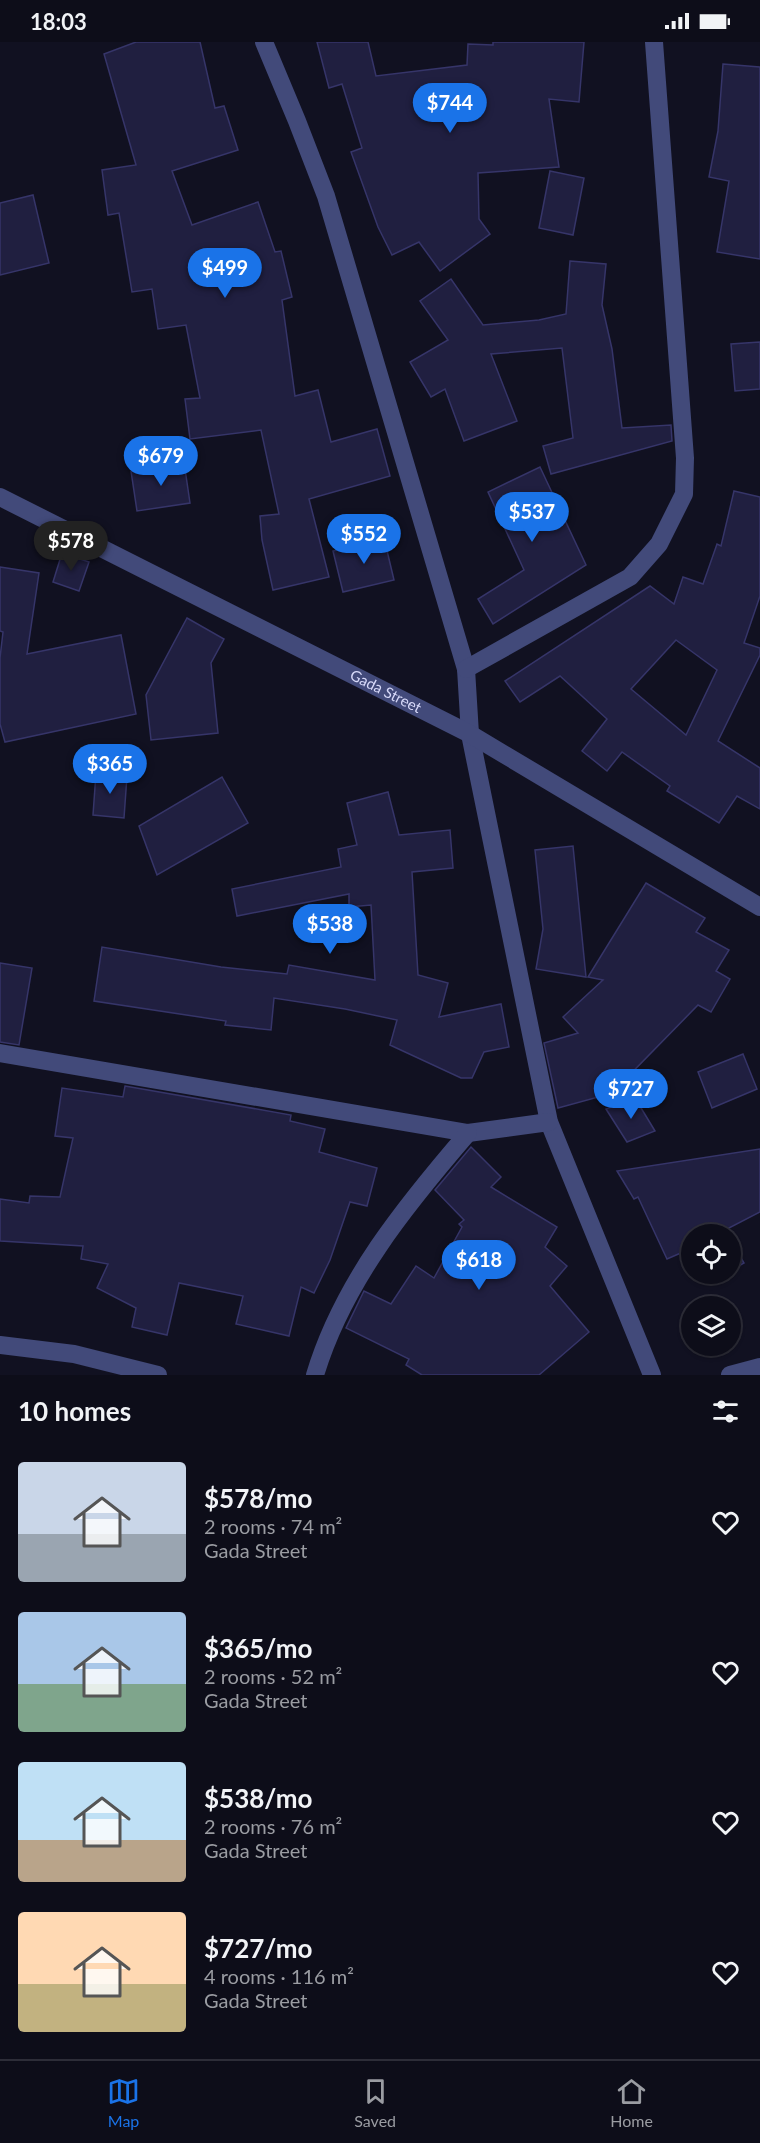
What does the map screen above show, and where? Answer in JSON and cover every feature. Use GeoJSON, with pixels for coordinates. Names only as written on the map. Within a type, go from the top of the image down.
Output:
{"type":"FeatureCollection","features":[{"type":"Feature","properties":{"kind":"street"},"geometry":{"type":"LineString","coordinates":[[264,42],[326,196],[466,669],[470,734],[549,1122],[651,1375]]}},
{"type":"Feature","properties":{"kind":"street"},"geometry":{"type":"LineString","coordinates":[[466,669],[630,577],[660,544],[684,494],[685,458],[654,42]]}},
{"type":"Feature","properties":{"kind":"street","name":"Gada Street"},"geometry":{"type":"LineString","coordinates":[[0,496],[470,734],[760,907]]}},
{"type":"Feature","properties":{"kind":"street"},"geometry":{"type":"LineString","coordinates":[[0,1053],[468,1133],[549,1122]]}},
{"type":"Feature","properties":{"kind":"street"},"geometry":{"type":"LineString","coordinates":[[315,1375],[319,1360],[346,1302],[381,1241],[420,1189],[468,1133]]}},
{"type":"Feature","properties":{"kind":"street"},"geometry":{"type":"LineString","coordinates":[[0,1345],[75,1354],[158,1375]]}},
{"type":"Feature","properties":{"kind":"street"},"geometry":{"type":"LineString","coordinates":[[729,1375],[760,1367]]}},
{"type":"Feature","properties":{"kind":"building"},"geometry":{"type":"Polygon","coordinates":[[[136,42],[200,42],[215,108],[224,106],[238,150],[172,171],[192,225],[258,202],[275,252],[281,251],[292,297],[282,300],[295,396],[318,390],[331,442],[377,429],[390,476],[309,499],[329,577],[273,590],[262,540],[260,516],[279,514],[261,430],[190,439],[185,399],[200,398],[186,325],[158,329],[152,289],[132,292],[119,213],[108,215],[102,170],[136,165],[104,54],[136,42]]]}},
{"type":"Feature","properties":{"kind":"building"},"geometry":{"type":"Polygon","coordinates":[[[317,42],[368,42],[376,76],[467,65],[468,44],[584,42],[579,102],[549,99],[559,167],[478,173],[479,219],[490,234],[440,271],[419,242],[392,255],[378,227],[351,152],[362,148],[342,84],[329,88],[317,42]]]}},
{"type":"Feature","properties":{"kind":"building"},"geometry":{"type":"Polygon","coordinates":[[[723,64],[760,67],[760,259],[717,252],[729,181],[709,177],[718,131],[723,64]]]}},
{"type":"Feature","properties":{"kind":"building"},"geometry":{"type":"Polygon","coordinates":[[[550,171],[584,178],[573,235],[539,228],[550,171]]]}},
{"type":"Feature","properties":{"kind":"building"},"geometry":{"type":"Polygon","coordinates":[[[33,195],[49,263],[0,275],[0,203],[33,195]]]}},
{"type":"Feature","properties":{"kind":"building"},"geometry":{"type":"Polygon","coordinates":[[[570,261],[606,264],[602,305],[612,349],[622,428],[671,425],[672,441],[551,474],[543,446],[573,438],[562,348],[491,354],[517,421],[464,441],[445,389],[431,397],[410,362],[448,340],[420,301],[451,279],[483,325],[539,320],[566,314],[570,261]]]}},
{"type":"Feature","properties":{"kind":"building"},"geometry":{"type":"Polygon","coordinates":[[[760,342],[760,389],[735,391],[731,344],[760,342]]]}},
{"type":"Feature","properties":{"kind":"building"},"geometry":{"type":"Polygon","coordinates":[[[184,462],[190,503],[137,511],[131,471],[184,462]]]}},
{"type":"Feature","properties":{"kind":"building"},"geometry":{"type":"Polygon","coordinates":[[[540,467],[586,565],[493,624],[478,599],[524,570],[488,492],[540,467]]]}},
{"type":"Feature","properties":{"kind":"building"},"geometry":{"type":"Polygon","coordinates":[[[734,491],[760,497],[760,596],[744,643],[760,648],[760,655],[718,741],[760,768],[760,809],[737,796],[719,823],[667,791],[670,786],[622,752],[607,771],[582,751],[607,719],[560,676],[520,702],[505,681],[650,586],[674,604],[683,577],[703,584],[717,544],[721,546],[734,491]],[[676,640],[631,689],[686,735],[717,670],[676,640]]]}},
{"type":"Feature","properties":{"kind":"building"},"geometry":{"type":"Polygon","coordinates":[[[384,538],[394,580],[343,592],[333,551],[384,538]]]}},
{"type":"Feature","properties":{"kind":"building"},"geometry":{"type":"Polygon","coordinates":[[[62,553],[89,562],[79,591],[53,582],[62,553]]]}},
{"type":"Feature","properties":{"kind":"building"},"geometry":{"type":"Polygon","coordinates":[[[0,567],[39,573],[27,654],[121,635],[136,714],[5,742],[0,724],[0,658],[3,632],[0,631],[0,567]]]}},
{"type":"Feature","properties":{"kind":"building"},"geometry":{"type":"Polygon","coordinates":[[[187,618],[224,639],[211,663],[218,733],[151,740],[146,695],[187,618]]]}},
{"type":"Feature","properties":{"kind":"building"},"geometry":{"type":"Polygon","coordinates":[[[96,773],[127,776],[124,818],[93,815],[96,773]]]}},
{"type":"Feature","properties":{"kind":"building"},"geometry":{"type":"Polygon","coordinates":[[[222,777],[248,823],[157,875],[139,826],[222,777]]]}},
{"type":"Feature","properties":{"kind":"building"},"geometry":{"type":"Polygon","coordinates":[[[388,792],[399,835],[450,830],[453,868],[412,872],[418,975],[448,983],[439,1017],[501,1004],[509,1047],[484,1052],[472,1078],[461,1078],[390,1045],[397,1020],[345,1009],[274,998],[271,1030],[225,1025],[226,1021],[94,1001],[102,947],[221,967],[287,974],[289,965],[375,980],[371,905],[349,907],[349,894],[237,916],[232,889],[341,867],[338,849],[357,845],[347,803],[388,792]]]}},
{"type":"Feature","properties":{"kind":"building"},"geometry":{"type":"Polygon","coordinates":[[[573,846],[586,977],[536,969],[543,929],[535,850],[573,846]]]}},
{"type":"Feature","properties":{"kind":"building"},"geometry":{"type":"Polygon","coordinates":[[[646,883],[705,918],[696,932],[729,950],[716,971],[730,979],[711,1012],[698,1005],[602,1103],[598,1097],[558,1108],[544,1043],[578,1033],[563,1017],[603,980],[588,977],[646,883]]]}},
{"type":"Feature","properties":{"kind":"building"},"geometry":{"type":"Polygon","coordinates":[[[0,963],[32,968],[19,1045],[0,1042],[0,963]]]}},
{"type":"Feature","properties":{"kind":"building"},"geometry":{"type":"Polygon","coordinates":[[[743,1054],[757,1089],[712,1108],[698,1072],[743,1054]]]}},
{"type":"Feature","properties":{"kind":"building"},"geometry":{"type":"Polygon","coordinates":[[[125,1086],[291,1115],[290,1121],[325,1129],[319,1152],[377,1168],[367,1206],[350,1202],[330,1260],[314,1293],[301,1287],[289,1336],[236,1324],[243,1296],[179,1283],[167,1335],[132,1327],[136,1308],[97,1288],[108,1264],[81,1259],[83,1246],[0,1241],[0,1199],[29,1203],[30,1196],[60,1197],[73,1138],[55,1136],[62,1088],[123,1097],[125,1086]]]}},
{"type":"Feature","properties":{"kind":"building"},"geometry":{"type":"Polygon","coordinates":[[[635,1098],[655,1131],[627,1142],[606,1109],[635,1098]]]}},
{"type":"Feature","properties":{"kind":"building"},"geometry":{"type":"Polygon","coordinates":[[[471,1147],[501,1177],[491,1187],[557,1227],[545,1247],[567,1266],[550,1286],[589,1332],[539,1375],[422,1375],[406,1365],[409,1359],[346,1328],[364,1291],[391,1304],[416,1266],[434,1278],[462,1227],[459,1224],[464,1220],[435,1190],[471,1147]]]}},
{"type":"Feature","properties":{"kind":"building"},"geometry":{"type":"Polygon","coordinates":[[[760,1149],[760,1212],[737,1224],[681,1224],[681,1253],[667,1259],[638,1197],[634,1199],[617,1171],[760,1149]]]}}]}
